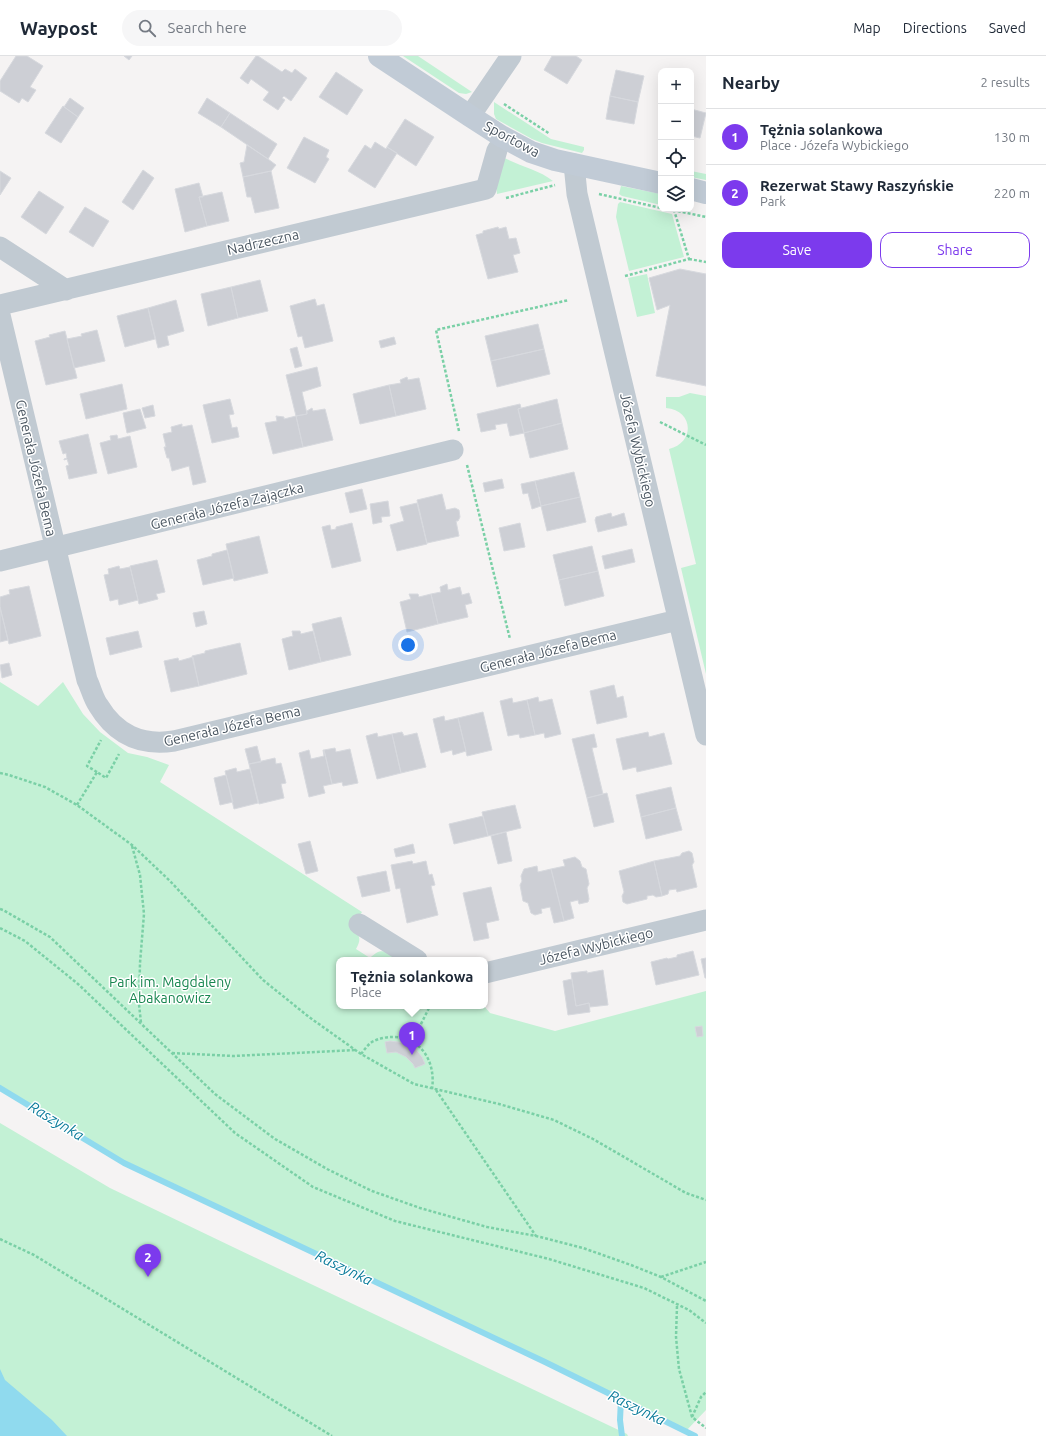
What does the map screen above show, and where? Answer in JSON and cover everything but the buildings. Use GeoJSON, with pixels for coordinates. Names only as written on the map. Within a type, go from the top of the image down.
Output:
{"type":"FeatureCollection","features":[{"type":"Feature","properties":{"kind":"street","name":"Sportowa"},"geometry":{"type":"LineString","coordinates":[[379,56],[501,136],[531,152],[555,160],[658,182]]}},
{"type":"Feature","properties":{"kind":"street"},"geometry":{"type":"LineString","coordinates":[[470,116],[510,56]]}},
{"type":"Feature","properties":{"kind":"street","name":"Nadrzeczna"},"geometry":{"type":"LineString","coordinates":[[0,305],[486,189],[497,150]]}},
{"type":"Feature","properties":{"kind":"street","name":"Józefa Wybickiego"},"geometry":{"type":"LineString","coordinates":[[574,164],[577,194],[706,735]]}},
{"type":"Feature","properties":{"kind":"street"},"geometry":{"type":"LineString","coordinates":[[694,191],[706,193]]}},
{"type":"Feature","properties":{"kind":"street"},"geometry":{"type":"LineString","coordinates":[[0,247],[66,290]]}},
{"type":"Feature","properties":{"kind":"street","name":"Generała Józefa Bema"},"geometry":{"type":"LineString","coordinates":[[0,314],[87,680],[98,705],[109,720],[120,731],[132,738],[146,742],[159,743],[174,741],[678,620]]}},
{"type":"Feature","properties":{"kind":"street","name":"Generała Józefa Zajączka"},"geometry":{"type":"LineString","coordinates":[[0,561],[460,448]]}},
{"type":"Feature","properties":{"kind":"street","name":"Józefa Wybickiego"},"geometry":{"type":"LineString","coordinates":[[488,972],[706,920]]}},
{"type":"Feature","properties":{"kind":"street"},"geometry":{"type":"LineString","coordinates":[[359,924],[412,957]]}},
{"type":"Feature","properties":{"kind":"path"},"geometry":{"type":"LineString","coordinates":[[498,100],[554,136]]}},
{"type":"Feature","properties":{"kind":"path"},"geometry":{"type":"LineString","coordinates":[[499,200],[560,184]]}},
{"type":"Feature","properties":{"kind":"path"},"geometry":{"type":"LineString","coordinates":[[596,194],[658,207]]}},
{"type":"Feature","properties":{"kind":"path"},"geometry":{"type":"LineString","coordinates":[[675,212],[689,259]]}},
{"type":"Feature","properties":{"kind":"path"},"geometry":{"type":"LineString","coordinates":[[683,212],[706,217]]}},
{"type":"Feature","properties":{"kind":"path"},"geometry":{"type":"LineString","coordinates":[[625,276],[689,259],[706,262]]}},
{"type":"Feature","properties":{"kind":"path"},"geometry":{"type":"LineString","coordinates":[[515,659],[460,448],[436,330],[569,300]]}},
{"type":"Feature","properties":{"kind":"path"},"geometry":{"type":"LineString","coordinates":[[660,422],[706,445]]}},
{"type":"Feature","properties":{"kind":"path"},"geometry":{"type":"LineString","coordinates":[[105,734],[87,766],[106,778],[120,753]]}},
{"type":"Feature","properties":{"kind":"path"},"geometry":{"type":"LineString","coordinates":[[77,805],[96,772]]}},
{"type":"Feature","properties":{"kind":"path"},"geometry":{"type":"LineString","coordinates":[[0,773],[45,787],[77,805],[132,845],[170,881],[264,980],[309,1016],[361,1054],[414,1084],[499,1104],[554,1120],[594,1139],[686,1192],[706,1200]]}},
{"type":"Feature","properties":{"kind":"path"},"geometry":{"type":"LineString","coordinates":[[132,845],[140,875],[144,914],[140,963],[139,1004],[141,1023]]}},
{"type":"Feature","properties":{"kind":"path"},"geometry":{"type":"LineString","coordinates":[[1,909],[50,937],[215,1094],[275,1139],[327,1169],[372,1191],[420,1208],[487,1227],[536,1236],[583,1248],[661,1277],[706,1302]]}},
{"type":"Feature","properties":{"kind":"path"},"geometry":{"type":"LineString","coordinates":[[0,928],[26,941],[78,984],[235,1133],[314,1187],[395,1221],[549,1259],[644,1288],[678,1306],[689,1310],[706,1323]]}},
{"type":"Feature","properties":{"kind":"path"},"geometry":{"type":"LineString","coordinates":[[412,1042],[428,1009]]}},
{"type":"Feature","properties":{"kind":"path"},"geometry":{"type":"LineString","coordinates":[[361,1054],[374,1040],[384,1038],[404,1038],[420,1048],[432,1065],[434,1089],[536,1236]]}},
{"type":"Feature","properties":{"kind":"path"},"geometry":{"type":"LineString","coordinates":[[172,1054],[234,1056],[355,1050]]}},
{"type":"Feature","properties":{"kind":"path"},"geometry":{"type":"LineString","coordinates":[[0,1239],[34,1255],[332,1436]]}},
{"type":"Feature","properties":{"kind":"path"},"geometry":{"type":"LineString","coordinates":[[661,1277],[706,1262]]}},
{"type":"Feature","properties":{"kind":"path"},"geometry":{"type":"LineString","coordinates":[[678,1306],[676,1337],[679,1369],[692,1417],[706,1428]]}},
{"type":"Feature","properties":{"kind":"path"},"geometry":{"type":"LineString","coordinates":[[692,1417],[701,1397],[706,1392]]}},
{"type":"Feature","properties":{"kind":"green space"},"geometry":{"type":"Polygon","coordinates":[[[403,56],[418,56],[472,92],[466,94],[459,93],[403,56]]]}},
{"type":"Feature","properties":{"kind":"green space"},"geometry":{"type":"Polygon","coordinates":[[[494,102],[551,139],[584,147],[584,150],[582,153],[532,139],[496,119],[494,114],[494,102]]]}},
{"type":"Feature","properties":{"kind":"green space"},"geometry":{"type":"Polygon","coordinates":[[[501,156],[541,173],[553,181],[497,194],[496,185],[501,156]]]}},
{"type":"Feature","properties":{"kind":"green space"},"geometry":{"type":"Polygon","coordinates":[[[694,172],[706,174],[706,180],[694,178],[694,172]]]}},
{"type":"Feature","properties":{"kind":"green space"},"geometry":{"type":"Polygon","coordinates":[[[621,186],[658,193],[658,204],[622,196],[619,194],[621,186]]]}},
{"type":"Feature","properties":{"kind":"green space"},"geometry":{"type":"Polygon","coordinates":[[[620,202],[672,214],[684,257],[629,271],[616,217],[618,204],[620,202]]]}},
{"type":"Feature","properties":{"kind":"green space"},"geometry":{"type":"Polygon","coordinates":[[[647,274],[655,313],[637,317],[628,278],[647,274]]]}},
{"type":"Feature","properties":{"kind":"green space"},"geometry":{"type":"Polygon","coordinates":[[[690,393],[706,396],[706,674],[681,568],[696,564],[669,449],[678,445],[684,440],[688,427],[682,414],[675,410],[666,408],[666,397],[679,397],[690,393]]]}},
{"type":"Feature","properties":{"kind":"green space","name":"Park im. Magdaleny Abakanowicz"},"geometry":{"type":"Polygon","coordinates":[[[0,682],[38,706],[63,682],[83,714],[100,732],[128,753],[147,757],[169,765],[160,782],[362,912],[352,929],[359,936],[359,943],[356,949],[368,957],[336,957],[336,1009],[487,1009],[490,1013],[555,1031],[706,991],[706,1410],[686,1431],[545,1362],[131,1166],[0,1087],[0,682]]]}},
{"type":"Feature","properties":{"kind":"green space","name":"Park im. Magdaleny Abakanowicz"},"geometry":{"type":"Polygon","coordinates":[[[381,951],[395,957],[371,957],[381,951]]]}},
{"type":"Feature","properties":{"kind":"green space"},"geometry":{"type":"Polygon","coordinates":[[[0,1123],[110,1188],[627,1434],[628,1436],[0,1436],[0,1123]]]}},
{"type":"Feature","properties":{"kind":"water"},"geometry":{"type":"Polygon","coordinates":[[[0,1369],[5,1380],[52,1420],[67,1436],[0,1436],[0,1369]]]}},
{"type":"Feature","properties":{"kind":"waterway","name":"Raszynka"},"geometry":{"type":"LineString","coordinates":[[0,1088],[124,1163],[545,1362],[695,1436]]}},
{"type":"Feature","properties":{"kind":"waterway"},"geometry":{"type":"LineString","coordinates":[[621,1399],[620,1420],[622,1436]]}},
{"type":"Feature","properties":{"kind":"place","name":"Tężnia solankowa"},"geometry":{"type":"Point","coordinates":[412,1055]}},
{"type":"Feature","properties":{"kind":"place","name":"Rezerwat Stawy Raszyńskie"},"geometry":{"type":"Point","coordinates":[148,1277]}}]}
